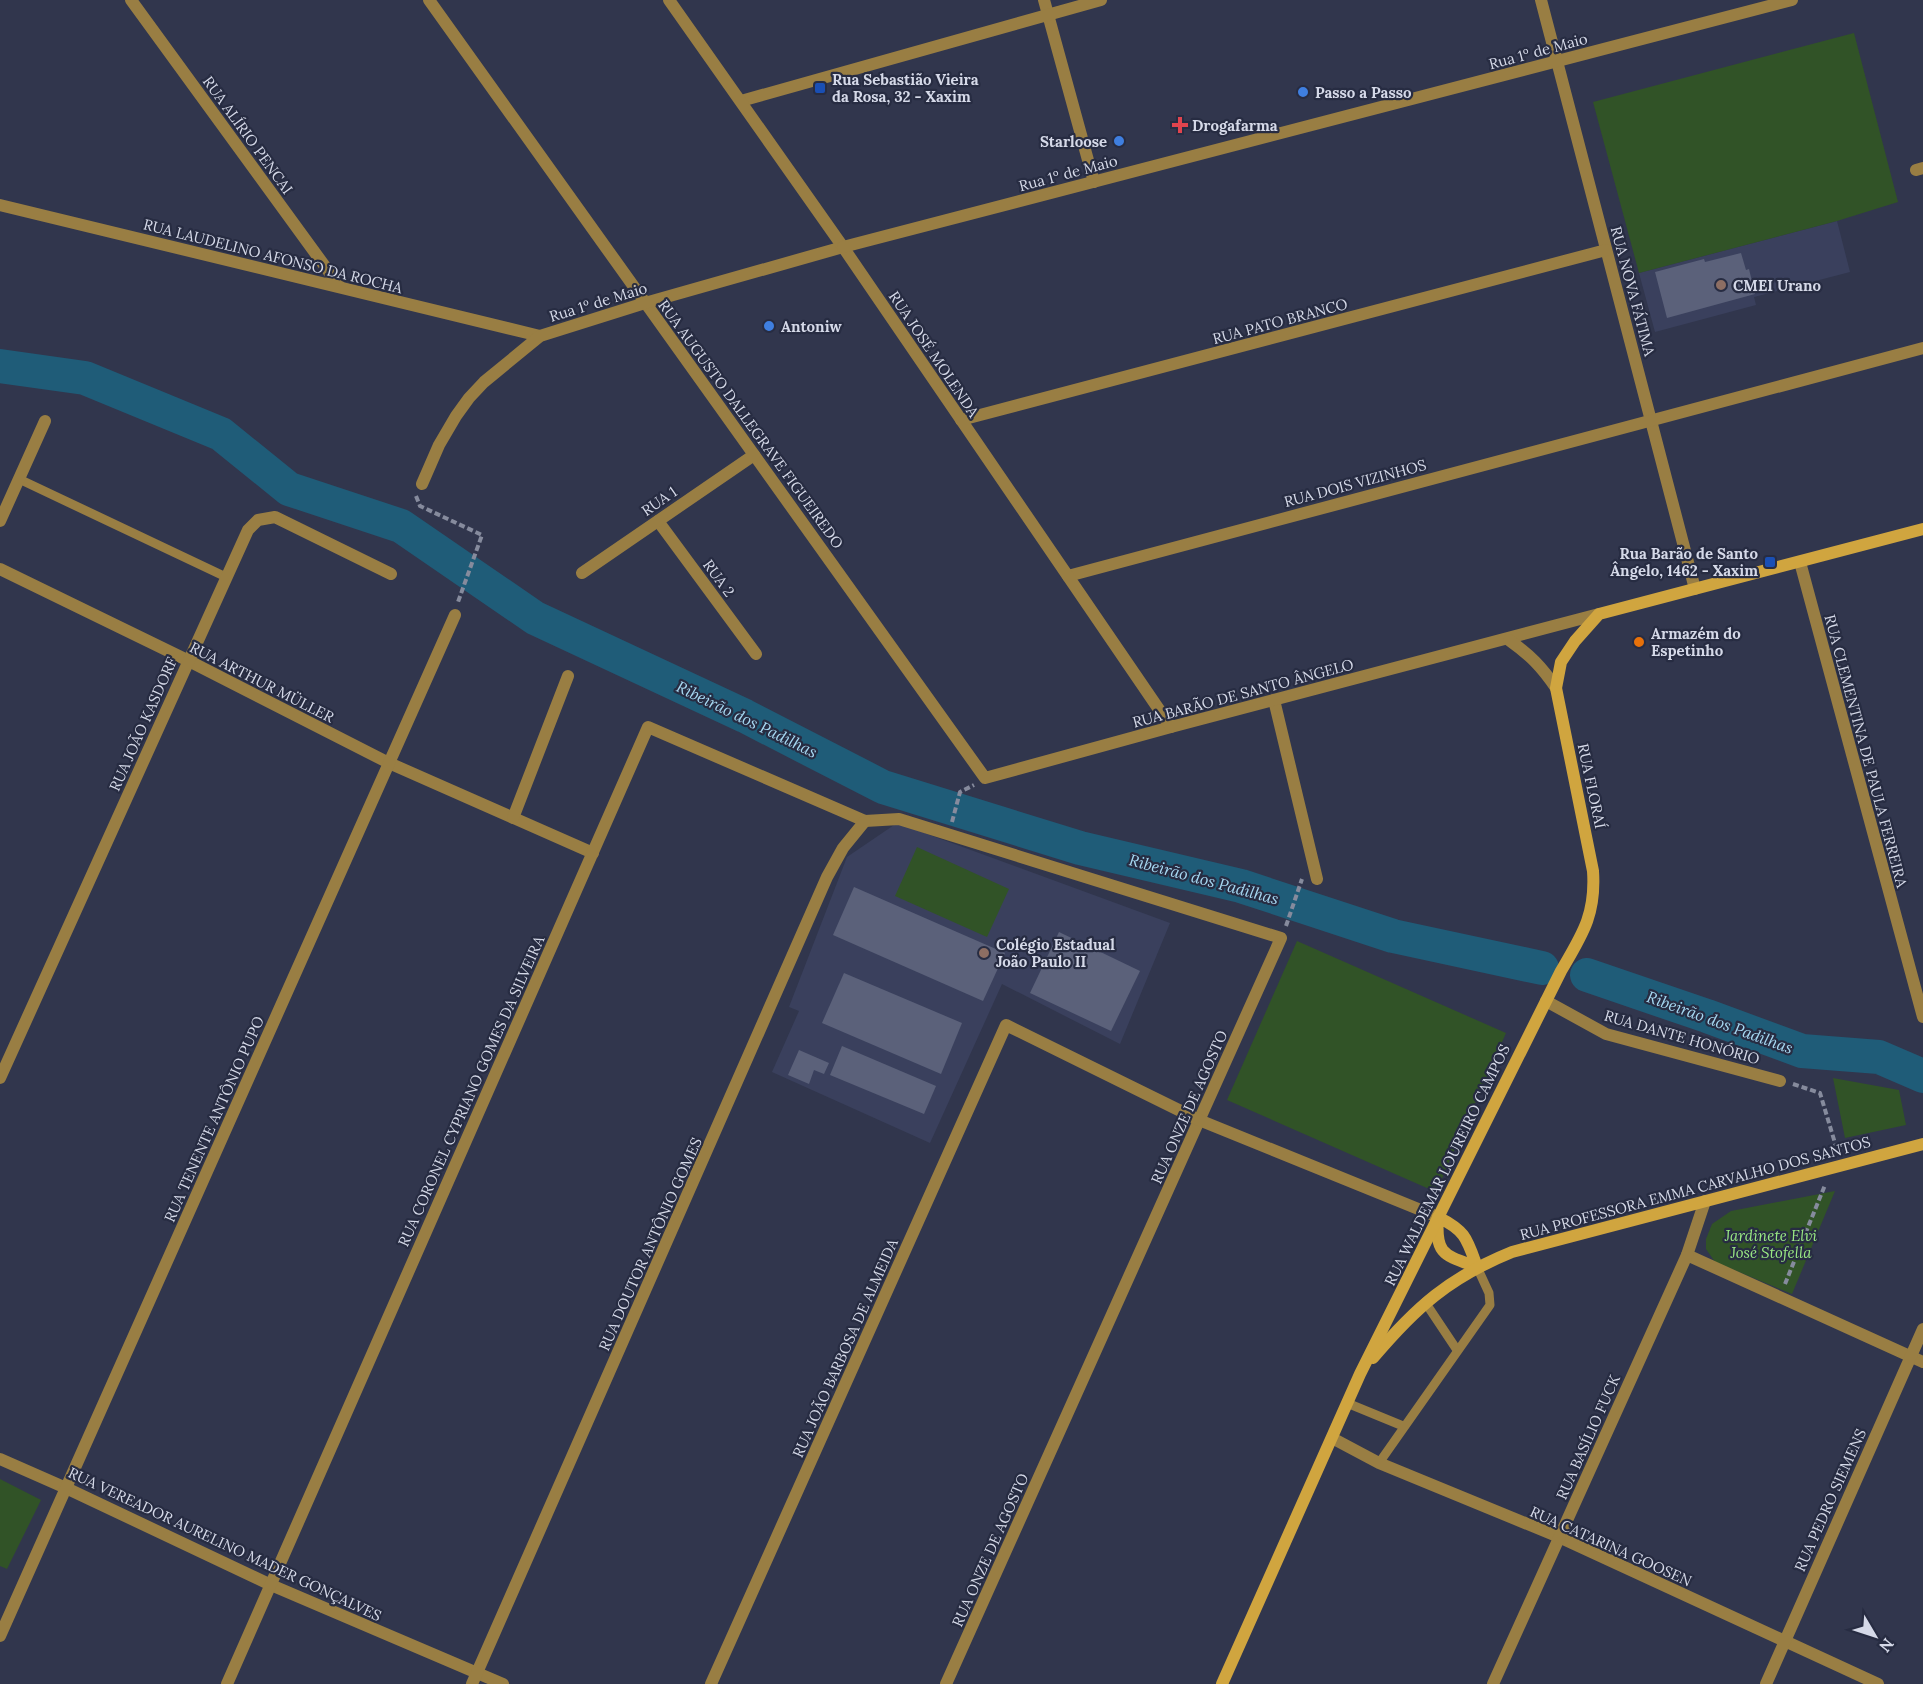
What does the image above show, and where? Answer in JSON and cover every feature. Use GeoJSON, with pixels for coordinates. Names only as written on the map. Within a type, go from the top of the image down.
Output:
{"type":"FeatureCollection","features":[{"type":"Feature","properties":{"kind":"main road","name":"RUA BARÃO DE SANTO ÂNGELO"},"geometry":{"type":"LineString","coordinates":[[1599,614],[1923,529]]}},
{"type":"Feature","properties":{"kind":"main road","name":"RUA FLORAÍ"},"geometry":{"type":"LineString","coordinates":[[1561,970],[1585,930],[1594,901],[1594,885],[1591,859],[1556,688],[1561,662],[1575,640],[1599,614]]}},
{"type":"Feature","properties":{"kind":"main road","name":"RUA WALDEMAR LOUREIRO CAMPOS"},"geometry":{"type":"LineString","coordinates":[[1222,1684],[1360,1374],[1561,970]]}},
{"type":"Feature","properties":{"kind":"main road","name":"RUA PROFESSORA EMMA CARVALHO DOS SANTOS"},"geometry":{"type":"LineString","coordinates":[[1477,1267],[1512,1252],[1536,1245],[1923,1144]]}},
{"type":"Feature","properties":{"kind":"main road"},"geometry":{"type":"LineString","coordinates":[[1438,1217],[1460,1230],[1470,1246],[1477,1267],[1448,1255],[1441,1248],[1438,1243],[1438,1217]]}},
{"type":"Feature","properties":{"kind":"main road","name":"RUA WALDEMAR LOUREIRO CAMPOS"},"geometry":{"type":"LineString","coordinates":[[1360,1374],[1425,1302],[1477,1267]]}},
{"type":"Feature","properties":{"kind":"street","name":"RUA ALÍRIO PENCAI"},"geometry":{"type":"LineString","coordinates":[[131,0],[340,287]]}},
{"type":"Feature","properties":{"kind":"street","name":"RUA AUGUSTO DALLEGRAVE FIGUEIREDO"},"geometry":{"type":"LineString","coordinates":[[429,0],[985,778]]}},
{"type":"Feature","properties":{"kind":"street","name":"RUA JOSÉ MOLENDA"},"geometry":{"type":"LineString","coordinates":[[669,0],[843,247],[1170,727]]}},
{"type":"Feature","properties":{"kind":"street"},"geometry":{"type":"LineString","coordinates":[[1044,0],[1094,182]]}},
{"type":"Feature","properties":{"kind":"street"},"geometry":{"type":"LineString","coordinates":[[741,101],[1101,0]]}},
{"type":"Feature","properties":{"kind":"street","name":"RUA NOVA FÁTIMA"},"geometry":{"type":"LineString","coordinates":[[1541,0],[1695,589]]}},
{"type":"Feature","properties":{"kind":"street","name":"Rua 1º de Maio"},"geometry":{"type":"LineString","coordinates":[[422,484],[439,445],[469,398],[484,382],[540,336],[645,303],[843,247],[1792,0]]}},
{"type":"Feature","properties":{"kind":"street","name":"RUA LAUDELINO AFONSO DA ROCHA"},"geometry":{"type":"LineString","coordinates":[[0,205],[540,336]]}},
{"type":"Feature","properties":{"kind":"street","name":"RUA PATO BRANCO"},"geometry":{"type":"LineString","coordinates":[[961,420],[1606,250]]}},
{"type":"Feature","properties":{"kind":"street","name":"RUA DOIS VIZINHOS"},"geometry":{"type":"LineString","coordinates":[[1068,576],[1923,348]]}},
{"type":"Feature","properties":{"kind":"street"},"geometry":{"type":"LineString","coordinates":[[0,521],[45,421]]}},
{"type":"Feature","properties":{"kind":"street","name":"RUA 1"},"geometry":{"type":"LineString","coordinates":[[582,573],[754,455]]}},
{"type":"Feature","properties":{"kind":"street","name":"RUA JOÃO KASDORF"},"geometry":{"type":"LineString","coordinates":[[0,1078],[248,530],[258,520],[275,517],[391,574]]}},
{"type":"Feature","properties":{"kind":"street","name":"RUA 2"},"geometry":{"type":"LineString","coordinates":[[658,521],[756,654]]}},
{"type":"Feature","properties":{"kind":"street","name":"RUA CLEMENTINA DE PAULA FERREIRA"},"geometry":{"type":"LineString","coordinates":[[1800,562],[1923,1017]]}},
{"type":"Feature","properties":{"kind":"street","name":"RUA ARTHUR MÜLLER"},"geometry":{"type":"LineString","coordinates":[[0,568],[389,763],[593,853]]}},
{"type":"Feature","properties":{"kind":"street","name":"RUA BARÃO DE SANTO ÂNGELO"},"geometry":{"type":"LineString","coordinates":[[985,778],[1170,727],[1509,640],[1599,614]]}},
{"type":"Feature","properties":{"kind":"street","name":"RUA TENENTE ANTÔNIO PUPO"},"geometry":{"type":"LineString","coordinates":[[0,1636],[455,615]]}},
{"type":"Feature","properties":{"kind":"street"},"geometry":{"type":"LineString","coordinates":[[1509,640],[1531,655],[1556,688]]}},
{"type":"Feature","properties":{"kind":"street"},"geometry":{"type":"LineString","coordinates":[[513,818],[568,676]]}},
{"type":"Feature","properties":{"kind":"street"},"geometry":{"type":"LineString","coordinates":[[1275,700],[1317,879]]}},
{"type":"Feature","properties":{"kind":"street","name":"RUA CORONEL CYPRIANO GOMES DA SILVEIRA"},"geometry":{"type":"LineString","coordinates":[[227,1684],[648,727],[865,821]]}},
{"type":"Feature","properties":{"kind":"street","name":"RUA ONZE DE AGOSTO"},"geometry":{"type":"LineString","coordinates":[[865,821],[898,819],[1281,938],[946,1684]]}},
{"type":"Feature","properties":{"kind":"street","name":"RUA DOUTOR ANTÔNIO GOMES"},"geometry":{"type":"LineString","coordinates":[[475,1678],[827,877],[843,848],[865,821]]}},
{"type":"Feature","properties":{"kind":"street","name":"RUA DANTE HONÓRIO"},"geometry":{"type":"LineString","coordinates":[[1545,1001],[1606,1034],[1780,1081]]}},
{"type":"Feature","properties":{"kind":"street","name":"RUA JOÃO BARBOSA DE ALMEIDA"},"geometry":{"type":"LineString","coordinates":[[711,1684],[1006,1025],[1199,1120]]}},
{"type":"Feature","properties":{"kind":"street"},"geometry":{"type":"LineString","coordinates":[[1199,1120],[1438,1217]]}},
{"type":"Feature","properties":{"kind":"street","name":"RUA BASÍLIO FUCK"},"geometry":{"type":"LineString","coordinates":[[1493,1684],[1687,1255],[1705,1201]]}},
{"type":"Feature","properties":{"kind":"street"},"geometry":{"type":"LineString","coordinates":[[1687,1255],[1923,1362]]}},
{"type":"Feature","properties":{"kind":"street","name":"RUA PEDRO SIEMENS"},"geometry":{"type":"LineString","coordinates":[[1766,1684],[1923,1329]]}},
{"type":"Feature","properties":{"kind":"street","name":"RUA CATARINA GOOSEN"},"geometry":{"type":"LineString","coordinates":[[1332,1438],[1379,1463],[1559,1538],[1878,1684]]}},
{"type":"Feature","properties":{"kind":"street","name":"RUA VEREADOR AURELINO MADER GONÇALVES"},"geometry":{"type":"LineString","coordinates":[[0,1459],[475,1678],[503,1684]]}},
{"type":"Feature","properties":{"kind":"lane"},"geometry":{"type":"LineString","coordinates":[[19,479],[226,577]]}},
{"type":"Feature","properties":{"kind":"lane"},"geometry":{"type":"LineString","coordinates":[[1379,1463],[1490,1305],[1489,1293],[1477,1267]]}},
{"type":"Feature","properties":{"kind":"lane"},"geometry":{"type":"LineString","coordinates":[[1425,1302],[1457,1350]]}},
{"type":"Feature","properties":{"kind":"lane"},"geometry":{"type":"LineString","coordinates":[[1347,1403],[1403,1426]]}},
{"type":"Feature","properties":{"kind":"path"},"geometry":{"type":"LineString","coordinates":[[422,484],[416,496],[420,506],[482,535],[458,598]]}},
{"type":"Feature","properties":{"kind":"path"},"geometry":{"type":"LineString","coordinates":[[951,823],[960,792]]}},
{"type":"Feature","properties":{"kind":"path"},"geometry":{"type":"LineString","coordinates":[[1285,928],[1303,876]]}},
{"type":"Feature","properties":{"kind":"path"},"geometry":{"type":"LineString","coordinates":[[1780,1081],[1820,1093],[1837,1167],[1780,1297]]}},
{"type":"Feature","properties":{"kind":"shaded area","name":"CMEI Urano"},"geometry":{"type":"Polygon","coordinates":[[[1837,221],[1850,272],[1754,297],[1756,305],[1655,332],[1639,273],[1837,221]]]}},
{"type":"Feature","properties":{"kind":"shaded area","name":"Colégio Estadual João Paulo II"},"geometry":{"type":"Polygon","coordinates":[[[897,823],[1170,923],[1120,1044],[1002,984],[930,1143],[772,1072],[799,1011],[789,1007],[847,857],[897,823]]]}},
{"type":"Feature","properties":{"kind":"green space"},"geometry":{"type":"Polygon","coordinates":[[[1854,33],[1898,202],[1837,221],[1639,273],[1593,102],[1854,33]]]}},
{"type":"Feature","properties":{"kind":"green space"},"geometry":{"type":"Polygon","coordinates":[[[917,847],[1009,889],[987,937],[895,896],[917,847]]]}},
{"type":"Feature","properties":{"kind":"green space"},"geometry":{"type":"Polygon","coordinates":[[[1297,941],[1506,1033],[1436,1192],[1227,1100],[1297,941]]]}},
{"type":"Feature","properties":{"kind":"green space"},"geometry":{"type":"Polygon","coordinates":[[[1833,1078],[1899,1090],[1906,1125],[1845,1138],[1833,1078]]]}},
{"type":"Feature","properties":{"kind":"green space","name":"Jardinete Elvi José Stofella"},"geometry":{"type":"Polygon","coordinates":[[[1835,1191],[1792,1294],[1715,1262],[1706,1249],[1706,1239],[1712,1224],[1731,1211],[1835,1191]]]}},
{"type":"Feature","properties":{"kind":"green space"},"geometry":{"type":"Polygon","coordinates":[[[0,1479],[41,1500],[7,1569],[0,1566],[0,1479]]]}},
{"type":"Feature","properties":{"kind":"building"},"geometry":{"type":"Polygon","coordinates":[[[1741,253],[1746,270],[1749,269],[1755,294],[1667,318],[1655,272],[1704,259],[1705,262],[1741,253]]]}},
{"type":"Feature","properties":{"kind":"building"},"geometry":{"type":"Polygon","coordinates":[[[854,887],[1005,953],[983,1001],[833,935],[854,887]]]}},
{"type":"Feature","properties":{"kind":"building"},"geometry":{"type":"Polygon","coordinates":[[[1059,932],[1140,971],[1111,1031],[1030,993],[1059,932]]]}},
{"type":"Feature","properties":{"kind":"building"},"geometry":{"type":"Polygon","coordinates":[[[844,973],[962,1023],[941,1074],[822,1023],[844,973]]]}},
{"type":"Feature","properties":{"kind":"building"},"geometry":{"type":"Polygon","coordinates":[[[842,1046],[936,1086],[924,1114],[830,1075],[842,1046]]]}},
{"type":"Feature","properties":{"kind":"building"},"geometry":{"type":"Polygon","coordinates":[[[799,1050],[829,1063],[824,1074],[814,1070],[809,1084],[788,1075],[799,1050]]]}},
{"type":"Feature","properties":{"kind":"waterway","name":"Ribeirão dos Padilhas"},"geometry":{"type":"LineString","coordinates":[[0,366],[85,378],[221,434],[289,489],[401,526],[535,618],[745,716],[883,787],[1080,848],[1241,886],[1393,936],[1542,968]]}},
{"type":"Feature","properties":{"kind":"waterway","name":"Ribeirão dos Padilhas"},"geometry":{"type":"LineString","coordinates":[[1587,975],[1802,1051],[1879,1057],[1923,1076]]}},
{"type":"Feature","properties":{"kind":"place","name":"Rua Sebastião Vieira da Rosa, 32 - Xaxim"},"geometry":{"type":"Point","coordinates":[820,88]}},
{"type":"Feature","properties":{"kind":"place","name":"Passo a Passo"},"geometry":{"type":"Point","coordinates":[1303,92]}},
{"type":"Feature","properties":{"kind":"place","name":"Drogafarma"},"geometry":{"type":"Point","coordinates":[1180,125]}},
{"type":"Feature","properties":{"kind":"place","name":"Starloose"},"geometry":{"type":"Point","coordinates":[1119,141]}},
{"type":"Feature","properties":{"kind":"place","name":"CMEI Urano"},"geometry":{"type":"Point","coordinates":[1721,285]}},
{"type":"Feature","properties":{"kind":"place","name":"Antoniw"},"geometry":{"type":"Point","coordinates":[769,326]}},
{"type":"Feature","properties":{"kind":"place","name":"Rua Barão de Santo Ângelo, 1462 - Xaxim"},"geometry":{"type":"Point","coordinates":[1770,562]}},
{"type":"Feature","properties":{"kind":"place","name":"Armazém do Espetinho"},"geometry":{"type":"Point","coordinates":[1639,642]}},
{"type":"Feature","properties":{"kind":"place","name":"Colégio Estadual João Paulo II"},"geometry":{"type":"Point","coordinates":[984,953]}}]}
